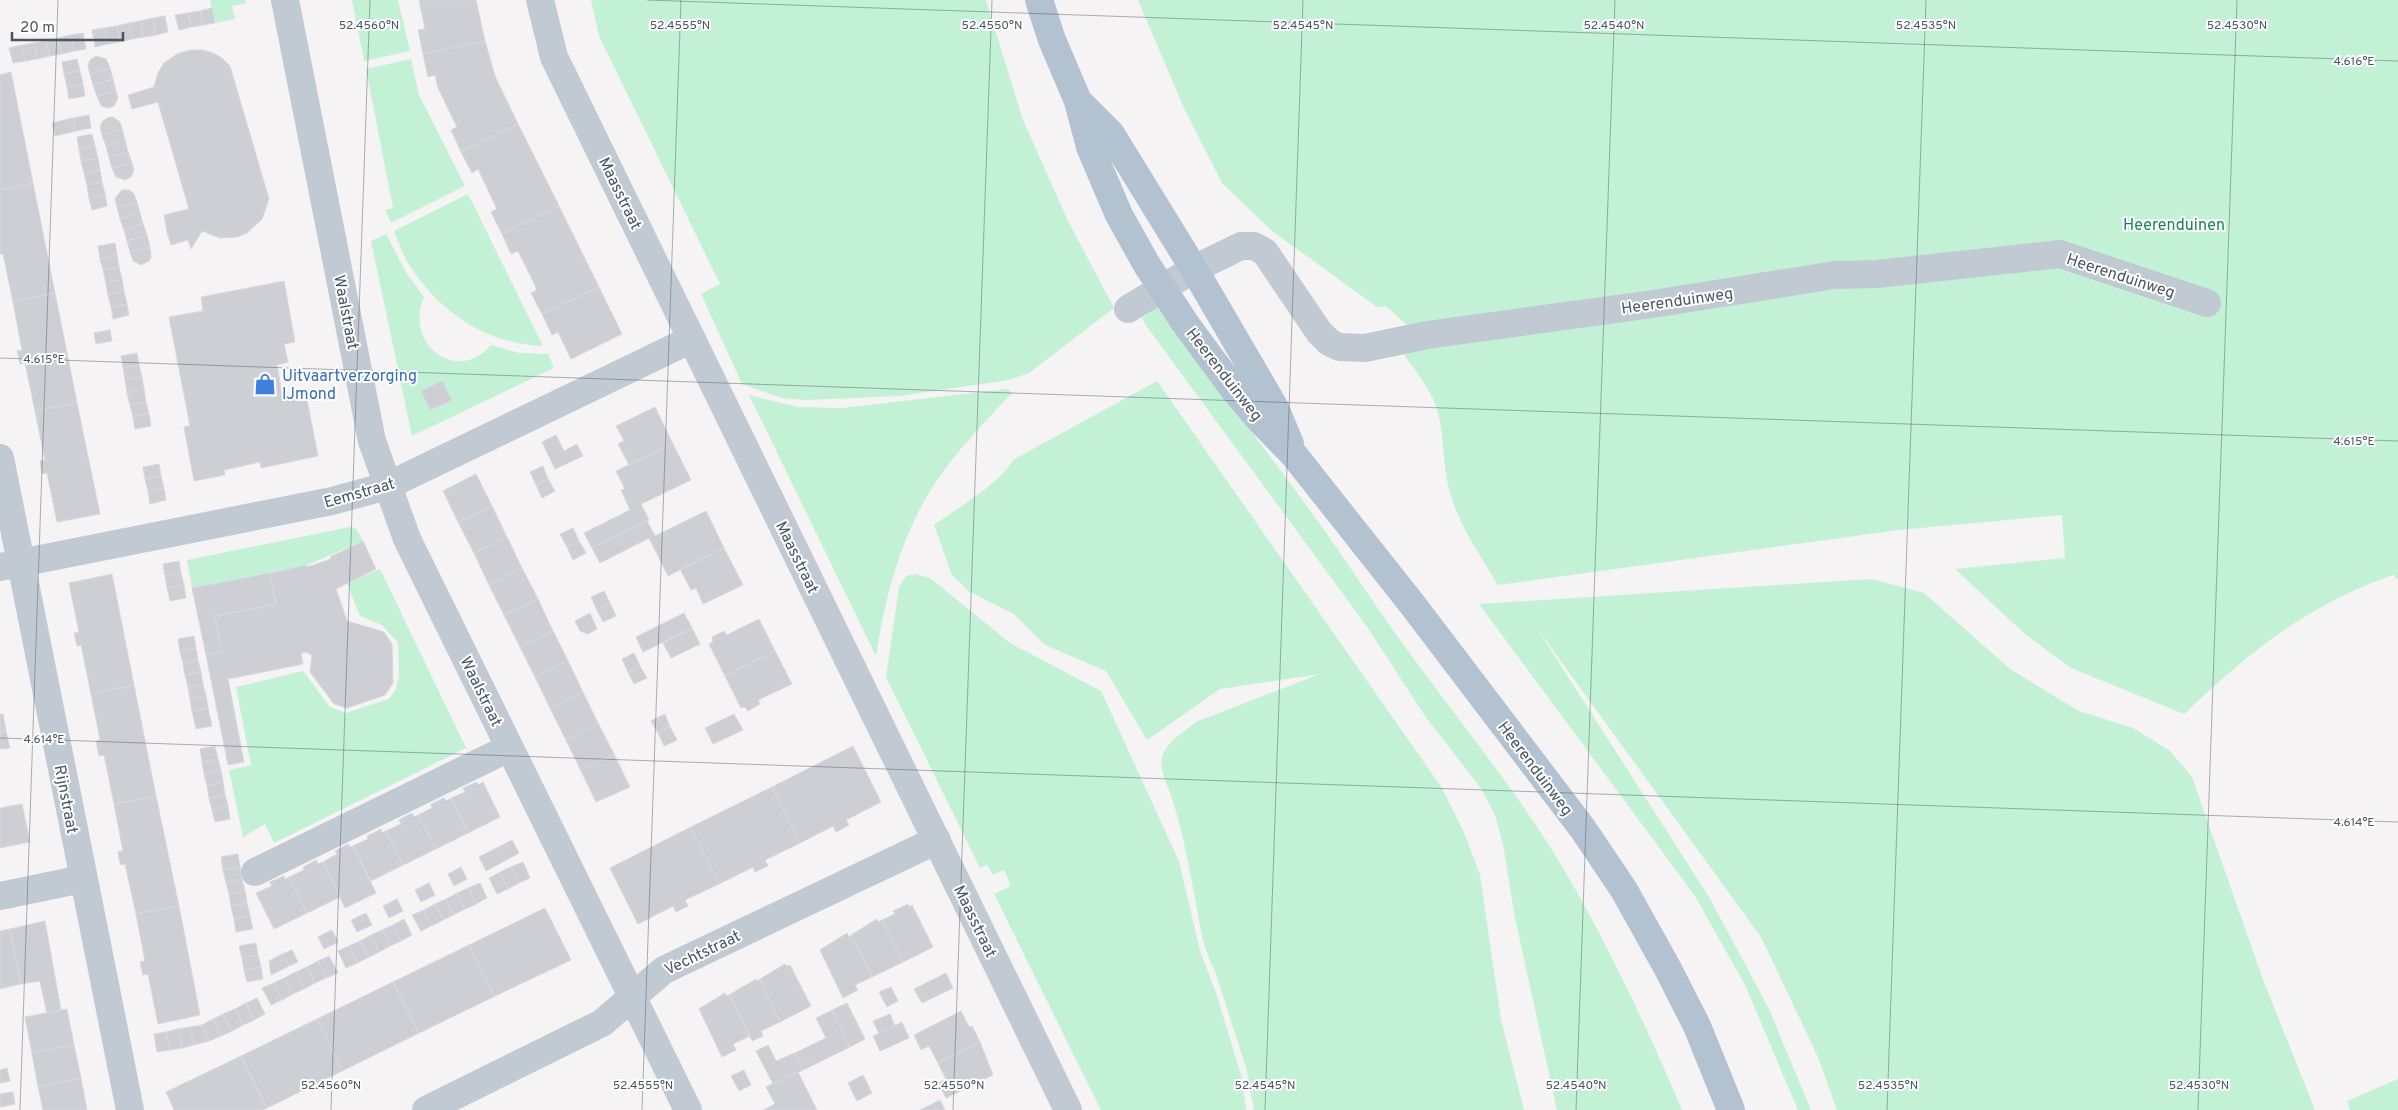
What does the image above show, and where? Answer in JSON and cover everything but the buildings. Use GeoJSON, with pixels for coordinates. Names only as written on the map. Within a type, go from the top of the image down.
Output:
{"type":"FeatureCollection","features":[{"type":"Feature","properties":{"kind":"main road","name":"Heerenduinweg"},"geometry":{"type":"LineString","coordinates":[[1039,0],[1052,40],[1078,101],[1090,147],[1119,215],[1161,288],[1235,391],[1294,455],[1471,681],[1583,829],[1624,890],[1697,1026],[1731,1110]]}},
{"type":"Feature","properties":{"kind":"main road","name":"Heerenduinweg"},"geometry":{"type":"LineString","coordinates":[[1078,101],[1111,134],[1194,269],[1276,408],[1294,455]]}},
{"type":"Feature","properties":{"kind":"street","name":"Waalstraat"},"geometry":{"type":"LineString","coordinates":[[285,0],[372,441],[387,486],[408,539],[688,1110]]}},
{"type":"Feature","properties":{"kind":"street","name":"Maasstraat"},"geometry":{"type":"LineString","coordinates":[[540,0],[554,57],[1068,1110]]}},
{"type":"Feature","properties":{"kind":"street","name":"Heerenduinweg"},"geometry":{"type":"LineString","coordinates":[[1128,309],[1194,269],[1241,246],[1254,246],[1265,252],[1319,332],[1330,342],[1350,349],[1365,348],[1427,334],[1653,304],[1835,275],[1876,274],[2060,254],[2207,303]]}},
{"type":"Feature","properties":{"kind":"street","name":"Eemstraat"},"geometry":{"type":"LineString","coordinates":[[11,565],[332,501],[387,486],[692,338]]}},
{"type":"Feature","properties":{"kind":"street","name":"Rijnstraat"},"geometry":{"type":"LineString","coordinates":[[0,458],[11,565],[82,879],[130,1110]]}},
{"type":"Feature","properties":{"kind":"street"},"geometry":{"type":"LineString","coordinates":[[255,872],[509,748]]}},
{"type":"Feature","properties":{"kind":"street","name":"Vechtstraat"},"geometry":{"type":"LineString","coordinates":[[426,1110],[602,1023],[664,970],[937,840]]}},
{"type":"Feature","properties":{"kind":"street"},"geometry":{"type":"LineString","coordinates":[[0,896],[82,879]]}},
{"type":"Feature","properties":{"kind":"green space"},"geometry":{"type":"Polygon","coordinates":[[[210,0],[245,0],[246,3],[232,6],[235,19],[215,23],[210,0]]]}},
{"type":"Feature","properties":{"kind":"green space"},"geometry":{"type":"Polygon","coordinates":[[[352,0],[398,0],[410,51],[364,61],[352,0]]]}},
{"type":"Feature","properties":{"kind":"green space"},"geometry":{"type":"Polygon","coordinates":[[[591,0],[986,0],[1023,120],[1068,221],[1114,308],[1029,373],[1009,380],[899,396],[806,400],[782,398],[742,384],[701,294],[720,284],[599,36],[591,0]]]}},
{"type":"Feature","properties":{"kind":"green space","name":"Heerenduinen"},"geometry":{"type":"Polygon","coordinates":[[[1138,0],[2398,0],[2398,580],[2393,575],[2362,587],[2306,616],[2281,632],[2232,670],[2184,714],[2071,668],[2025,634],[1955,569],[2065,558],[2062,515],[1899,530],[1498,585],[1458,515],[1449,489],[1445,469],[1440,419],[1437,409],[1427,387],[1403,353],[1430,346],[1386,306],[1377,307],[1272,231],[1222,183],[1183,106],[1138,0]]]}},
{"type":"Feature","properties":{"kind":"green space"},"geometry":{"type":"Polygon","coordinates":[[[411,59],[419,95],[465,186],[391,223],[385,210],[393,208],[366,69],[411,59]]]}},
{"type":"Feature","properties":{"kind":"green space"},"geometry":{"type":"Polygon","coordinates":[[[468,194],[543,346],[522,344],[502,339],[483,332],[465,322],[434,296],[420,280],[404,255],[394,231],[468,194]]]}},
{"type":"Feature","properties":{"kind":"green space"},"geometry":{"type":"Polygon","coordinates":[[[386,234],[407,274],[424,297],[419,314],[421,330],[427,343],[437,354],[450,360],[464,361],[478,356],[491,345],[519,353],[548,354],[554,368],[412,436],[371,241],[386,234]]]}},
{"type":"Feature","properties":{"kind":"green space"},"geometry":{"type":"Polygon","coordinates":[[[1160,305],[1198,360],[1317,520],[1399,638],[1494,765],[1552,850],[1586,908],[1615,964],[1682,1110],[1557,1110],[1515,918],[1503,844],[1495,815],[1480,787],[1425,716],[1368,628],[1145,324],[1142,318],[1160,305]]]}},
{"type":"Feature","properties":{"kind":"green space"},"geometry":{"type":"Polygon","coordinates":[[[1157,381],[1442,788],[1466,837],[1480,875],[1501,1020],[1524,1110],[1254,1110],[1247,1071],[1215,971],[1203,941],[1186,850],[1161,763],[1164,753],[1171,742],[1196,722],[1320,674],[1220,689],[1147,740],[1106,671],[1045,645],[1014,614],[970,592],[952,575],[934,525],[999,478],[1013,460],[1157,381]]]}},
{"type":"Feature","properties":{"kind":"green space"},"geometry":{"type":"Polygon","coordinates":[[[1008,389],[1012,393],[945,468],[917,515],[900,554],[888,594],[876,656],[749,395],[798,407],[842,408],[1008,389]]]}},
{"type":"Feature","properties":{"kind":"green space"},"geometry":{"type":"Polygon","coordinates":[[[350,527],[356,529],[363,541],[307,565],[192,588],[187,560],[350,527]]]}},
{"type":"Feature","properties":{"kind":"green space"},"geometry":{"type":"Polygon","coordinates":[[[380,569],[466,748],[274,843],[265,824],[243,837],[229,770],[251,765],[236,687],[303,671],[330,707],[346,713],[389,699],[396,689],[399,676],[398,643],[382,625],[360,616],[347,583],[380,569]]]}},
{"type":"Feature","properties":{"kind":"green space"},"geometry":{"type":"Polygon","coordinates":[[[915,574],[930,578],[1010,643],[1101,691],[1179,861],[1200,951],[1216,993],[1242,1078],[1246,1110],[1101,1110],[994,894],[1011,886],[1004,870],[993,875],[987,865],[980,868],[886,677],[899,587],[906,576],[915,574]]]}},
{"type":"Feature","properties":{"kind":"green space"},"geometry":{"type":"Polygon","coordinates":[[[1872,579],[1924,593],[2010,669],[2079,711],[2133,728],[2170,751],[2192,777],[2262,977],[2315,1110],[1837,1110],[1818,1057],[1761,937],[1536,627],[1709,897],[1769,1009],[1811,1110],[1798,1110],[1745,985],[1695,896],[1479,604],[1872,579]]]}},
{"type":"Feature","properties":{"kind":"green space"},"geometry":{"type":"Polygon","coordinates":[[[2398,1079],[2398,1110],[2350,1110],[2347,1101],[2398,1079]]]}},
{"type":"Feature","properties":{"kind":"place","name":"Uitvaartverzorging IJmond"},"geometry":{"type":"Point","coordinates":[265,384]}}]}
